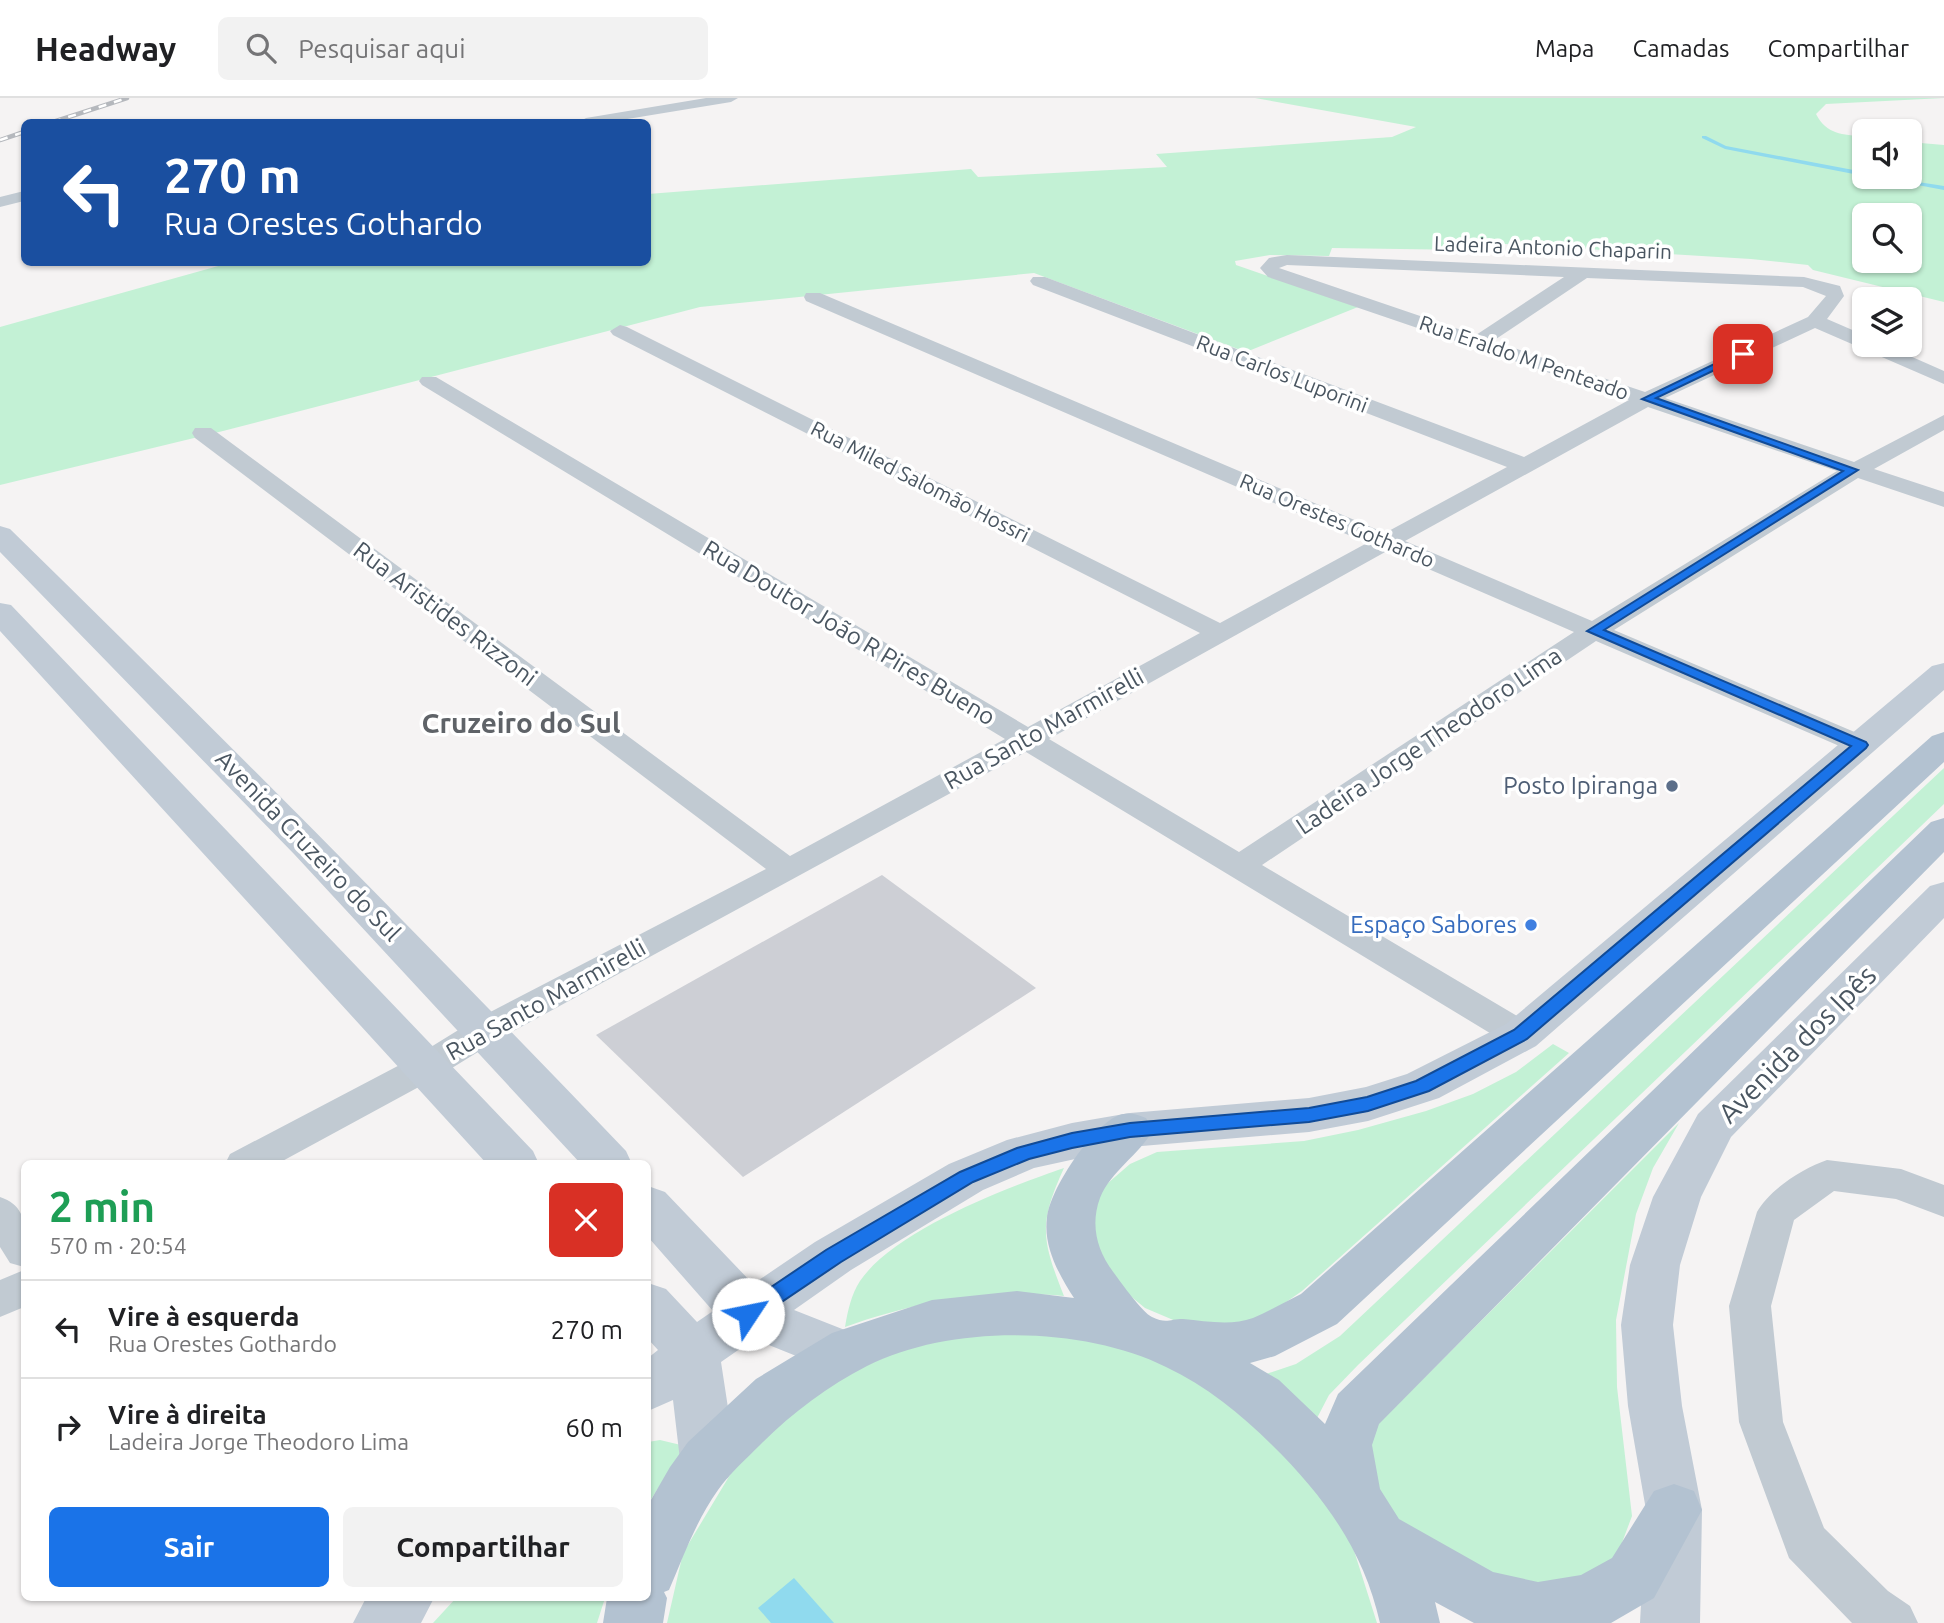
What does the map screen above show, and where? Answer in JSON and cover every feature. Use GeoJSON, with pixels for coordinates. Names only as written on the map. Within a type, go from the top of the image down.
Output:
{"type":"FeatureCollection","features":[{"type":"Feature","properties":{"kind":"main road"},"geometry":{"type":"LineString","coordinates":[[651,1562],[667,1522],[708,1460],[769,1398],[841,1352],[896,1330],[954,1316],[1012,1311],[1071,1316],[1146,1334],[1213,1345],[1257,1340],[1319,1310],[1944,743]]}},
{"type":"Feature","properties":{"kind":"main road"},"geometry":{"type":"LineString","coordinates":[[1410,1623],[1407,1608],[1366,1516],[1345,1444],[1357,1411],[1944,830]]}},
{"type":"Feature","properties":{"kind":"main road"},"geometry":{"type":"LineString","coordinates":[[1130,1130],[1090,1173],[1077,1197],[1071,1223],[1074,1250],[1088,1280],[1146,1334],[1234,1376],[1299,1428],[1366,1516],[1483,1598],[1538,1611],[1589,1603],[1633,1578],[1674,1510]]}},
{"type":"Feature","properties":{"kind":"main road"},"geometry":{"type":"LineString","coordinates":[[633,1623],[637,1601]]}},
{"type":"Feature","properties":{"kind":"street"},"geometry":{"type":"LineString","coordinates":[[604,119],[731,98]]}},
{"type":"Feature","properties":{"kind":"street"},"geometry":{"type":"LineString","coordinates":[[0,202],[21,197]]}},
{"type":"Feature","properties":{"kind":"street","name":"Ladeira Antonio Chaparin"},"geometry":{"type":"LineString","coordinates":[[1270,265],[1287,260],[1804,282],[1834,290],[1835,296],[1815,321]]}},
{"type":"Feature","properties":{"kind":"street","name":"Rua Eraldo M Penteado"},"geometry":{"type":"LineString","coordinates":[[1270,265],[1269,268],[1274,274],[1944,500]]}},
{"type":"Feature","properties":{"kind":"street"},"geometry":{"type":"LineString","coordinates":[[1478,342],[1586,271]]}},
{"type":"Feature","properties":{"kind":"street","name":"Rua Carlos Luporini"},"geometry":{"type":"LineString","coordinates":[[1039,281],[1526,466]]}},
{"type":"Feature","properties":{"kind":"street","name":"Rua Orestes Gothardo"},"geometry":{"type":"LineString","coordinates":[[813,297],[1861,745]]}},
{"type":"Feature","properties":{"kind":"street"},"geometry":{"type":"LineString","coordinates":[[1815,321],[1852,337]]}},
{"type":"Feature","properties":{"kind":"street","name":"Rua Santo Marmirelli"},"geometry":{"type":"LineString","coordinates":[[252,1160],[426,1067],[486,1030],[788,870],[1647,399],[1815,321]]}},
{"type":"Feature","properties":{"kind":"street","name":"Rua Miled Salomão Hossri"},"geometry":{"type":"LineString","coordinates":[[620,331],[1220,633]]}},
{"type":"Feature","properties":{"kind":"street"},"geometry":{"type":"LineString","coordinates":[[1896,357],[1944,378]]}},
{"type":"Feature","properties":{"kind":"street","name":"Rua Doutor João R Pires Bueno"},"geometry":{"type":"LineString","coordinates":[[429,381],[1521,1035]]}},
{"type":"Feature","properties":{"kind":"street","name":"Ladeira Jorge Theodoro Lima"},"geometry":{"type":"LineString","coordinates":[[1238,867],[1594,631],[1852,470],[1944,421]]}},
{"type":"Feature","properties":{"kind":"street","name":"Rua Aristides Rizzoni"},"geometry":{"type":"LineString","coordinates":[[203,433],[788,870]]}},
{"type":"Feature","properties":{"kind":"street","name":"Avenida Cruzeiro do Sul"},"geometry":{"type":"LineString","coordinates":[[0,535],[172,705],[486,1030],[605,1160]]}},
{"type":"Feature","properties":{"kind":"street"},"geometry":{"type":"LineString","coordinates":[[0,612],[512,1160]]}},
{"type":"Feature","properties":{"kind":"street"},"geometry":{"type":"LineString","coordinates":[[651,1386],[748,1314],[834,1256],[967,1177],[1024,1153],[1072,1140],[1130,1130],[1309,1115],[1368,1104],[1423,1086],[1521,1035],[1944,673]]}},
{"type":"Feature","properties":{"kind":"street"},"geometry":{"type":"LineString","coordinates":[[109,729],[172,705]]}},
{"type":"Feature","properties":{"kind":"street","name":"Avenida dos Ipês"},"geometry":{"type":"LineString","coordinates":[[1670,1623],[1674,1510],[1655,1406],[1647,1325],[1655,1265],[1677,1197],[1714,1126],[1944,895]]}},
{"type":"Feature","properties":{"kind":"street"},"geometry":{"type":"LineString","coordinates":[[1893,1623],[1871,1608],[1806,1542],[1760,1422],[1750,1306],[1777,1212],[1827,1175],[1900,1184],[1944,1202]]}},
{"type":"Feature","properties":{"kind":"street"},"geometry":{"type":"LineString","coordinates":[[651,1208],[748,1314],[841,1352]]}},
{"type":"Feature","properties":{"kind":"street"},"geometry":{"type":"LineString","coordinates":[[0,1213],[21,1246]]}},
{"type":"Feature","properties":{"kind":"street"},"geometry":{"type":"LineString","coordinates":[[0,1300],[21,1289]]}},
{"type":"Feature","properties":{"kind":"street"},"geometry":{"type":"LineString","coordinates":[[651,1307],[693,1353],[708,1460]]}},
{"type":"Feature","properties":{"kind":"street"},"geometry":{"type":"LineString","coordinates":[[383,1623],[401,1601]]}},
{"type":"Feature","properties":{"kind":"green space"},"geometry":{"type":"Polygon","coordinates":[[[1255,98],[1944,98],[1826,104],[1816,114],[1830,130],[1852,135],[1852,189],[1922,189],[1922,143],[1944,145],[1944,302],[1922,297],[1922,287],[1883,287],[1813,270],[1808,265],[1751,259],[1472,242],[1468,250],[1332,248],[1329,256],[1270,255],[1235,261],[1236,265],[1358,307],[1246,352],[1034,273],[700,307],[223,431],[0,485],[0,327],[218,266],[651,266],[651,194],[971,169],[978,177],[1167,167],[1156,154],[1392,137],[1416,127],[1255,98]]]}},
{"type":"Feature","properties":{"kind":"green space"},"geometry":{"type":"Polygon","coordinates":[[[1944,768],[1944,804],[1358,1365],[1329,1395],[1316,1420],[1263,1375],[1296,1364],[1340,1336],[1944,768]]]}},
{"type":"Feature","properties":{"kind":"green space"},"geometry":{"type":"Polygon","coordinates":[[[1553,1044],[1569,1053],[1302,1291],[1266,1316],[1241,1325],[1178,1322],[1145,1308],[1117,1285],[1098,1260],[1091,1227],[1096,1198],[1108,1183],[1130,1164],[1157,1152],[1304,1141],[1358,1130],[1426,1111],[1473,1094],[1516,1072],[1553,1044]]]}},
{"type":"Feature","properties":{"kind":"green space"},"geometry":{"type":"Polygon","coordinates":[[[1679,1123],[1653,1168],[1636,1214],[1616,1320],[1617,1387],[1632,1516],[1617,1556],[1593,1579],[1520,1589],[1432,1553],[1380,1500],[1367,1447],[1378,1424],[1679,1123]]]}},
{"type":"Feature","properties":{"kind":"green space"},"geometry":{"type":"Polygon","coordinates":[[[1064,1168],[1050,1204],[1046,1232],[1047,1246],[1064,1296],[1008,1294],[953,1299],[899,1310],[845,1327],[852,1297],[860,1281],[876,1262],[898,1245],[925,1228],[983,1199],[1064,1168]]]}},
{"type":"Feature","properties":{"kind":"green space"},"geometry":{"type":"Polygon","coordinates":[[[1020,1329],[1118,1343],[1209,1383],[1289,1449],[1350,1538],[1377,1623],[667,1623],[683,1553],[742,1455],[825,1383],[923,1341],[1020,1329]]]}},
{"type":"Feature","properties":{"kind":"green space"},"geometry":{"type":"Polygon","coordinates":[[[660,1440],[685,1446],[651,1499],[651,1442],[660,1440]]]}},
{"type":"Feature","properties":{"kind":"green space"},"geometry":{"type":"Polygon","coordinates":[[[453,1601],[604,1601],[597,1623],[433,1623],[453,1601]]]}},
{"type":"Feature","properties":{"kind":"water"},"geometry":{"type":"Polygon","coordinates":[[[794,1578],[834,1623],[771,1623],[758,1608],[794,1578]]]}},
{"type":"Feature","properties":{"kind":"building"},"geometry":{"type":"Polygon","coordinates":[[[882,875],[1036,988],[743,1177],[596,1035],[882,875]]]}},
{"type":"Feature","properties":{"kind":"waterway"},"geometry":{"type":"LineString","coordinates":[[1704,137],[1725,147],[1852,172]]}},
{"type":"Feature","properties":{"kind":"waterway"},"geometry":{"type":"LineString","coordinates":[[1922,184],[1944,188]]}},
{"type":"Feature","properties":{"kind":"railway"},"geometry":{"type":"LineString","coordinates":[[62,119],[127,98]]}},
{"type":"Feature","properties":{"kind":"railway"},"geometry":{"type":"LineString","coordinates":[[0,140],[21,133]]}},
{"type":"Feature","properties":{"kind":"place","name":"Posto Ipiranga"},"geometry":{"type":"Point","coordinates":[1672,786]}},
{"type":"Feature","properties":{"kind":"place","name":"Espaço Sabores"},"geometry":{"type":"Point","coordinates":[1531,925]}},
{"type":"Feature","properties":{"kind":"district","name":"Cruzeiro do Sul"},"geometry":{"type":"Point","coordinates":[521,723]}},
{"type":"Feature","properties":{"kind":"route"},"geometry":{"type":"LineString","coordinates":[[748,1314],[834,1256],[967,1177],[1024,1153],[1072,1140],[1130,1130],[1309,1115],[1368,1104],[1423,1086],[1521,1035],[1861,745],[1594,631],[1852,470],[1647,399],[1743,354]]}}]}
